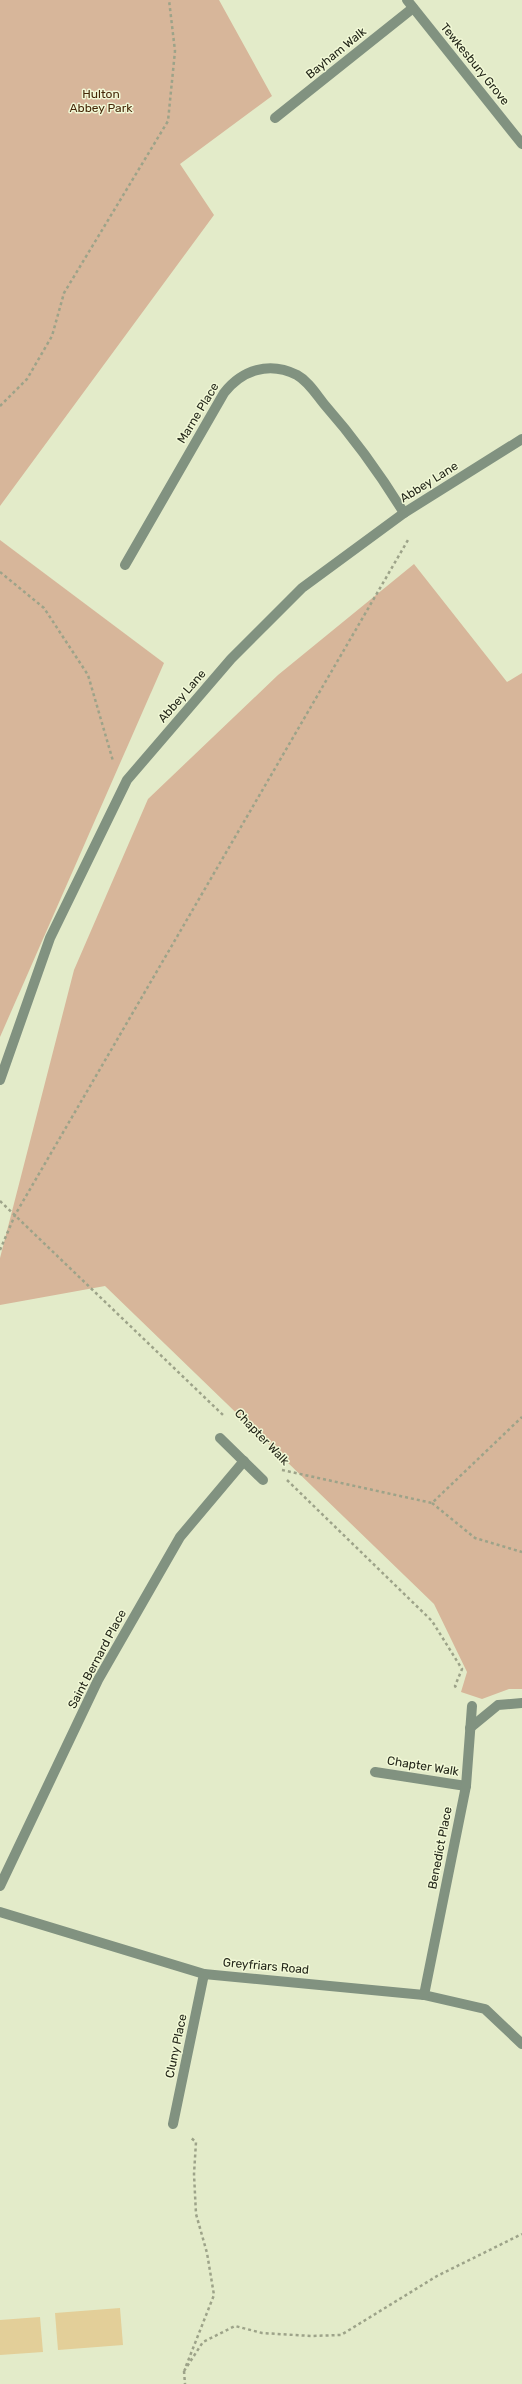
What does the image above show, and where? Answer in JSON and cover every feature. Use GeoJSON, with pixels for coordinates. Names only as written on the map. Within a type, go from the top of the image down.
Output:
{"type":"FeatureCollection","features":[{"type":"Feature","properties":{"kind":"street","name":"Bayham Walk"},"geometry":{"type":"LineString","coordinates":[[276,118],[410,4]]}},
{"type":"Feature","properties":{"kind":"street","name":"Tewkesbury Grove"},"geometry":{"type":"LineString","coordinates":[[410,4],[522,144]]}},
{"type":"Feature","properties":{"kind":"street","name":"Marne Place"},"geometry":{"type":"LineString","coordinates":[[124,565],[224,393],[243,374],[256,369],[284,370],[298,376],[310,386],[357,442],[404,512]]}},
{"type":"Feature","properties":{"kind":"street","name":"Abbey Lane"},"geometry":{"type":"LineString","coordinates":[[0,1080],[50,938],[127,780],[231,659],[264,623],[302,588],[404,512],[522,439]]}},
{"type":"Feature","properties":{"kind":"street"},"geometry":{"type":"LineString","coordinates":[[220,1438],[263,1480]]}},
{"type":"Feature","properties":{"kind":"street","name":"Saint Bernard Place"},"geometry":{"type":"LineString","coordinates":[[0,1886],[98,1680],[180,1537],[244,1461]]}},
{"type":"Feature","properties":{"kind":"street"},"geometry":{"type":"LineString","coordinates":[[470,1728],[498,1705],[522,1703]]}},
{"type":"Feature","properties":{"kind":"street","name":"Benedict Place"},"geometry":{"type":"LineString","coordinates":[[424,1994],[466,1786],[472,1706]]}},
{"type":"Feature","properties":{"kind":"street","name":"Chapter Walk"},"geometry":{"type":"LineString","coordinates":[[375,1772],[466,1786]]}},
{"type":"Feature","properties":{"kind":"street","name":"Greyfriars Road"},"geometry":{"type":"LineString","coordinates":[[0,1912],[204,1974],[424,1994],[485,2009],[522,2044]]}},
{"type":"Feature","properties":{"kind":"street","name":"Cluny Place"},"geometry":{"type":"LineString","coordinates":[[173,2124],[204,1974]]}},
{"type":"Feature","properties":{"kind":"path"},"geometry":{"type":"LineString","coordinates":[[0,406],[27,379],[52,336],[64,293],[168,122],[175,51],[169,0]]}},
{"type":"Feature","properties":{"kind":"path"},"geometry":{"type":"LineString","coordinates":[[0,1250],[15,1215],[410,535]]}},
{"type":"Feature","properties":{"kind":"path"},"geometry":{"type":"LineString","coordinates":[[0,572],[44,608],[88,675],[112,760],[127,780]]}},
{"type":"Feature","properties":{"kind":"path","name":"Chapter Walk"},"geometry":{"type":"LineString","coordinates":[[0,1201],[228,1420]]}},
{"type":"Feature","properties":{"kind":"path"},"geometry":{"type":"LineString","coordinates":[[432,1503],[522,1416]]}},
{"type":"Feature","properties":{"kind":"path"},"geometry":{"type":"LineString","coordinates":[[274,1468],[432,1503],[475,1538],[522,1552]]}},
{"type":"Feature","properties":{"kind":"path","name":"Chapter Walk"},"geometry":{"type":"LineString","coordinates":[[285,1479],[432,1621],[462,1669],[455,1686],[472,1706]]}},
{"type":"Feature","properties":{"kind":"path"},"geometry":{"type":"LineString","coordinates":[[173,2124],[196,2142],[194,2174],[196,2214],[207,2253],[214,2295],[184,2371],[185,2384]]}},
{"type":"Feature","properties":{"kind":"path"},"geometry":{"type":"LineString","coordinates":[[184,2371],[203,2342],[235,2326],[262,2333],[311,2336],[341,2335],[436,2276],[522,2234]]}},
{"type":"Feature","properties":{"kind":"green space","name":"Hulton Abbey Park"},"geometry":{"type":"Polygon","coordinates":[[[0,0],[219,0],[272,96],[180,164],[214,215],[0,506],[0,0]]]}},
{"type":"Feature","properties":{"kind":"green space"},"geometry":{"type":"Polygon","coordinates":[[[0,540],[164,663],[0,1037],[0,540]]]}},
{"type":"Feature","properties":{"kind":"green space"},"geometry":{"type":"Polygon","coordinates":[[[414,564],[507,682],[522,673],[522,1689],[509,1689],[482,1699],[461,1692],[467,1672],[434,1604],[105,1286],[0,1305],[0,1258],[74,970],[148,799],[278,675],[414,564]]]}},
{"type":"Feature","properties":{"kind":"building"},"geometry":{"type":"Polygon","coordinates":[[[120,2308],[123,2345],[58,2350],[55,2313],[120,2308]]]}},
{"type":"Feature","properties":{"kind":"building"},"geometry":{"type":"Polygon","coordinates":[[[40,2317],[43,2352],[0,2355],[0,2320],[40,2317]]]}}]}
